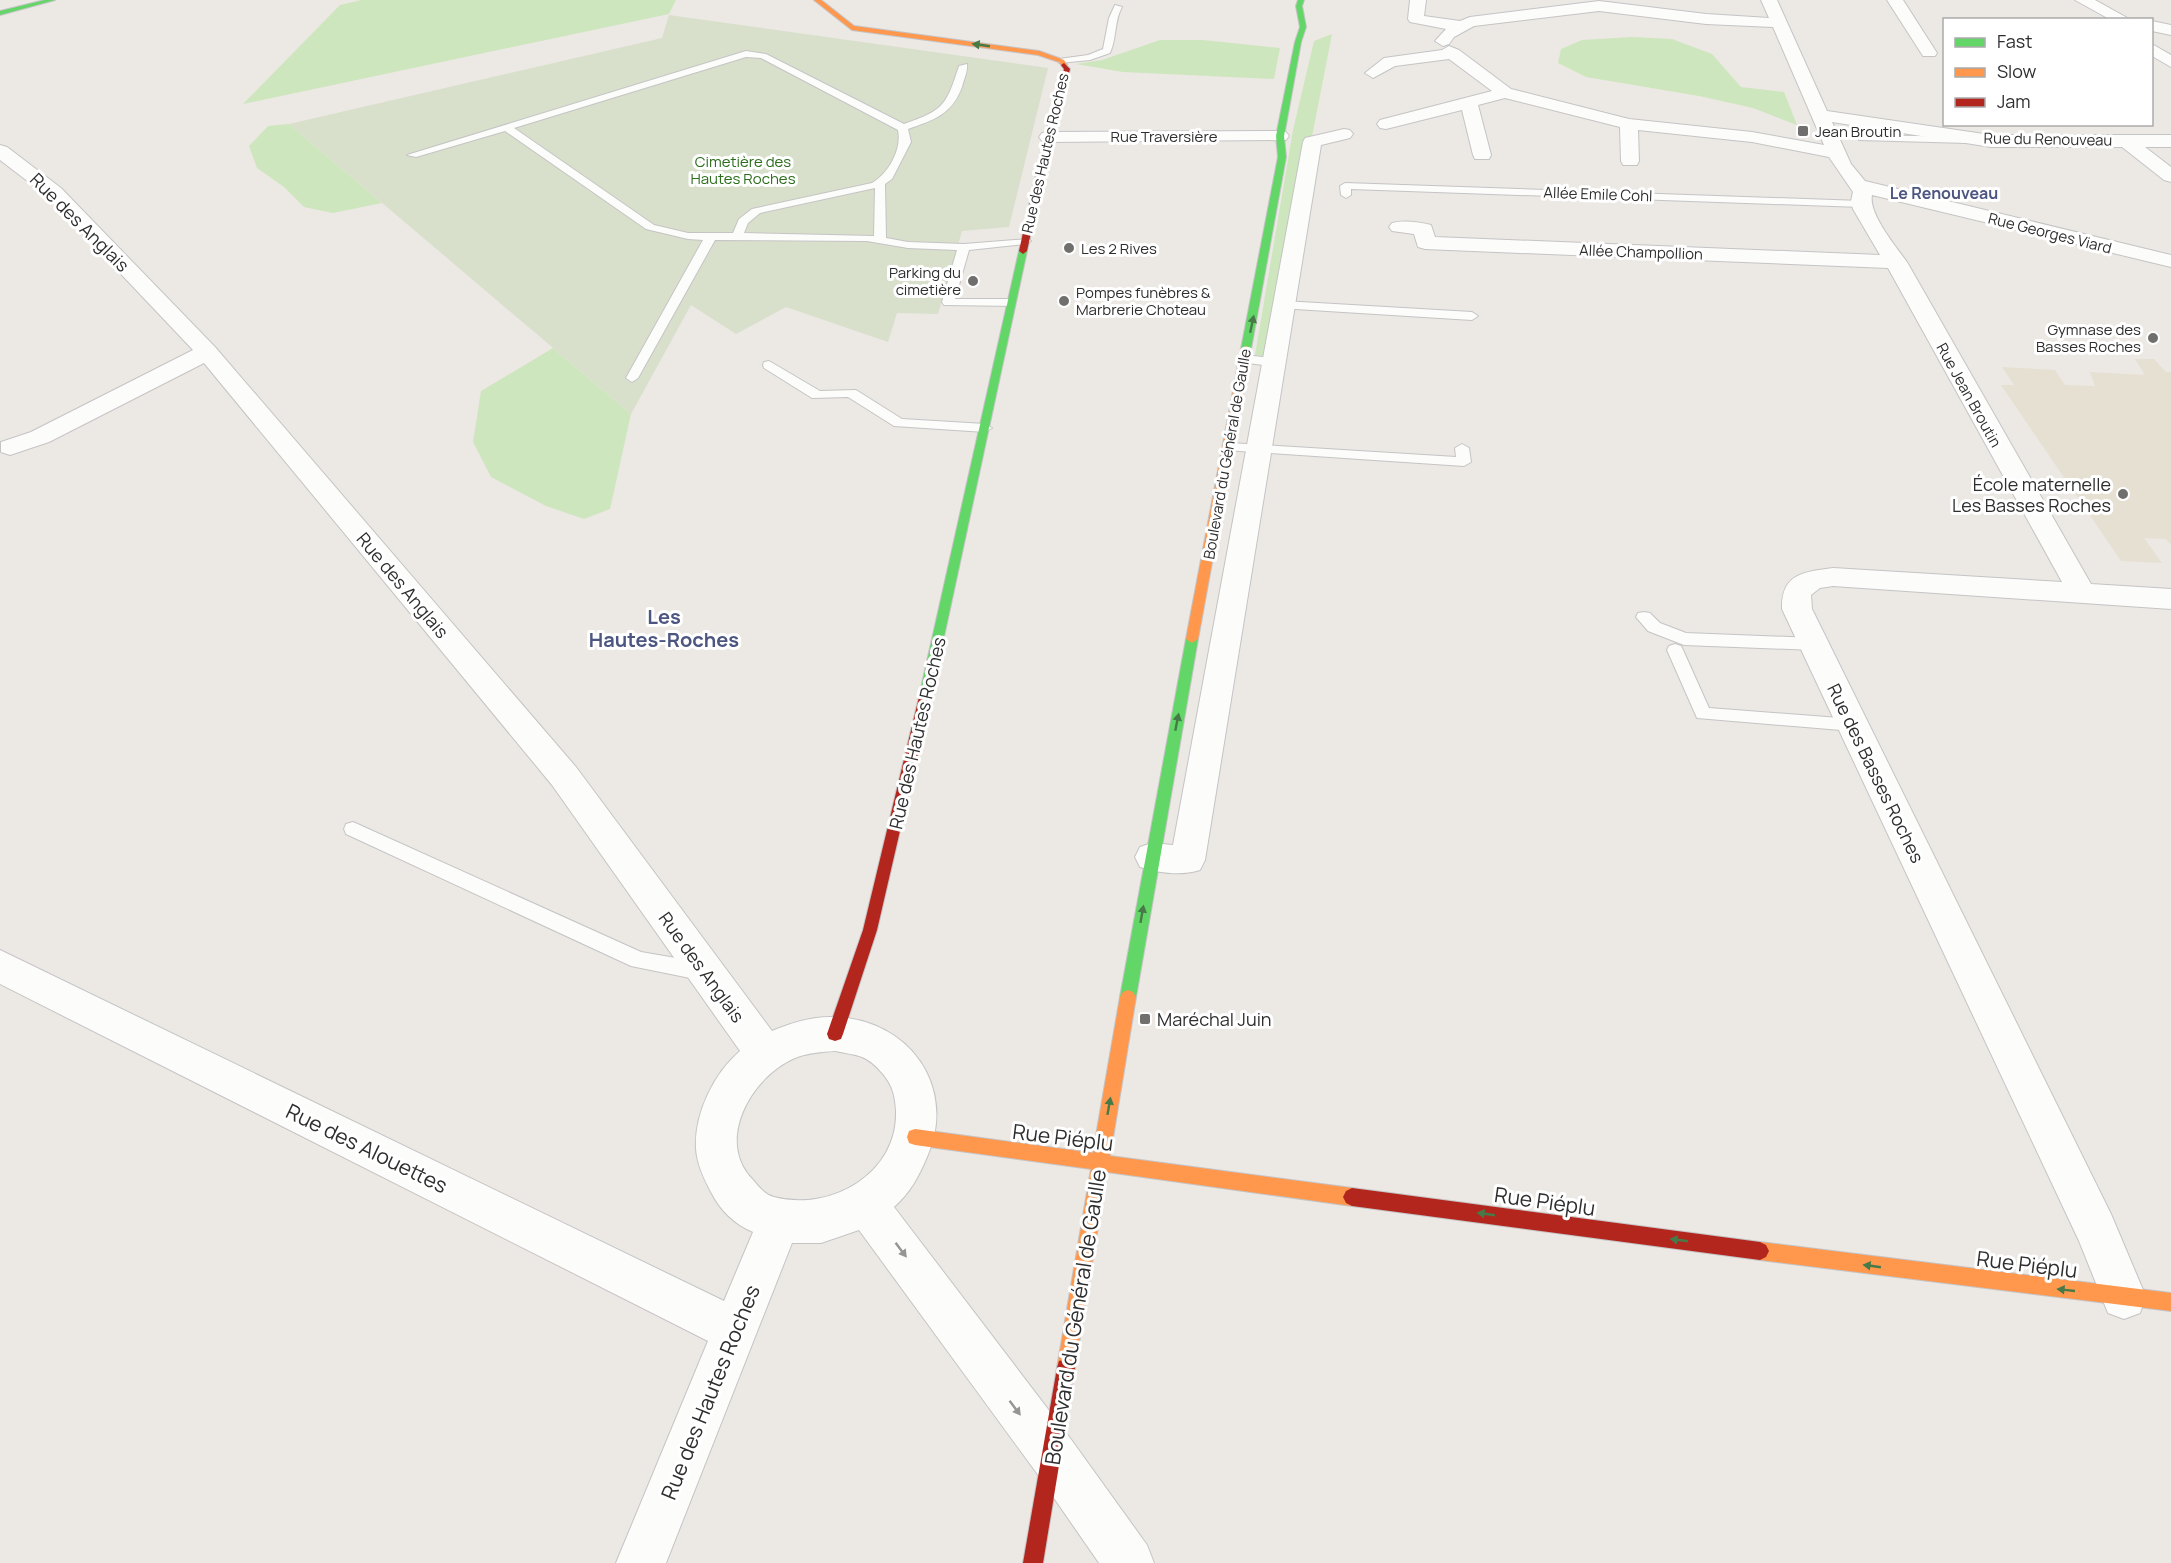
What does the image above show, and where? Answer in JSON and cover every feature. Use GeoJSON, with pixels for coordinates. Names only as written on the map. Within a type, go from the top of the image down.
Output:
{"type":"FeatureCollection","features":[{"type":"Feature","properties":{"kind":"street"},"geometry":{"type":"LineString","coordinates":[[0,13],[52,0]]}},
{"type":"Feature","properties":{"kind":"street","name":"Rue des Hautes Roches"},"geometry":{"type":"LineString","coordinates":[[817,0],[852,27],[1039,53],[1062,61],[1067,69],[1048,137],[985,428],[870,930],[835,1034]]}},
{"type":"Feature","properties":{"kind":"street","name":"Boulevard du Général de Gaulle"},"geometry":{"type":"LineString","coordinates":[[1152,857],[1188,860],[1230,447],[1282,157],[1280,136],[1298,42],[1305,27],[1299,6],[1301,0]]}},
{"type":"Feature","properties":{"kind":"street"},"geometry":{"type":"LineString","coordinates":[[1418,0],[1416,18],[1460,26],[1470,22],[1615,4],[1706,20],[1779,23]]}},
{"type":"Feature","properties":{"kind":"street","name":"Rue Jean Broutin"},"geometry":{"type":"LineString","coordinates":[[1769,0],[1847,174],[1969,396],[2082,592]]}},
{"type":"Feature","properties":{"kind":"street"},"geometry":{"type":"LineString","coordinates":[[1895,0],[1929,53]]}},
{"type":"Feature","properties":{"kind":"street"},"geometry":{"type":"LineString","coordinates":[[2083,0],[2120,18]]}},
{"type":"Feature","properties":{"kind":"street","name":"Boulevard du Général de Gaulle"},"geometry":{"type":"LineString","coordinates":[[1297,51],[1319,21]]}},
{"type":"Feature","properties":{"kind":"street"},"geometry":{"type":"LineString","coordinates":[[1373,73],[1390,63],[1448,48],[1460,26]]}},
{"type":"Feature","properties":{"kind":"street"},"geometry":{"type":"LineString","coordinates":[[2153,26],[2171,30]]}},
{"type":"Feature","properties":{"kind":"street"},"geometry":{"type":"LineString","coordinates":[[1448,48],[1505,93],[1629,124],[1752,137],[1837,153]]}},
{"type":"Feature","properties":{"kind":"street"},"geometry":{"type":"LineString","coordinates":[[2153,50],[2171,62]]}},
{"type":"Feature","properties":{"kind":"street"},"geometry":{"type":"LineString","coordinates":[[1386,124],[1505,93]]}},
{"type":"Feature","properties":{"kind":"street"},"geometry":{"type":"LineString","coordinates":[[1469,103],[1482,155]]}},
{"type":"Feature","properties":{"kind":"street","name":"Rue du Renouveau"},"geometry":{"type":"LineString","coordinates":[[1819,115],[1991,141],[2171,141]]}},
{"type":"Feature","properties":{"kind":"street"},"geometry":{"type":"LineString","coordinates":[[1629,124],[1630,161]]}},
{"type":"Feature","properties":{"kind":"street","name":"Boulevard du Général de Gaulle"},"geometry":{"type":"LineString","coordinates":[[1033,1563],[1152,857],[1258,449],[1312,142],[1344,134]]}},
{"type":"Feature","properties":{"kind":"street","name":"Rue Traversière"},"geometry":{"type":"LineString","coordinates":[[1048,137],[1280,136]]}},
{"type":"Feature","properties":{"kind":"street"},"geometry":{"type":"LineString","coordinates":[[2125,140],[2171,176]]}},
{"type":"Feature","properties":{"kind":"street","name":"Rue des Anglais"},"geometry":{"type":"LineString","coordinates":[[10,166],[54,192],[207,352],[564,777],[766,1054]]}},
{"type":"Feature","properties":{"kind":"street","name":"Rue Georges Viard"},"geometry":{"type":"LineString","coordinates":[[1860,196],[2171,261]]}},
{"type":"Feature","properties":{"kind":"street","name":"Allée Champollion"},"geometry":{"type":"LineString","coordinates":[[1399,227],[1424,229],[1425,243],[1896,262]]}},
{"type":"Feature","properties":{"kind":"street"},"geometry":{"type":"LineString","coordinates":[[10,447],[40,437],[207,352]]}},
{"type":"Feature","properties":{"kind":"street","name":"Rue des Basses Roches"},"geometry":{"type":"LineString","coordinates":[[2124,1297],[2096,1229],[1797,609],[1796,592],[1812,580],[1833,577],[2171,599]]}},
{"type":"Feature","properties":{"kind":"street","name":"Rue des Alouettes"},"geometry":{"type":"LineString","coordinates":[[0,966],[735,1330]]}},
{"type":"Feature","properties":{"kind":"street"},"geometry":{"type":"LineString","coordinates":[[835,1034],[860,1038],[875,1045],[901,1065],[913,1086],[918,1111],[915,1137],[905,1162],[888,1185],[866,1204],[838,1218],[808,1223],[779,1221],[751,1209],[730,1188],[718,1161],[717,1131],[725,1101],[742,1075],[766,1054],[788,1042],[835,1034]]}},
{"type":"Feature","properties":{"kind":"street","name":"Rue Piéplu"},"geometry":{"type":"LineString","coordinates":[[915,1137],[2006,1283],[2171,1302]]}},
{"type":"Feature","properties":{"kind":"street"},"geometry":{"type":"LineString","coordinates":[[866,1204],[1014,1406],[1053,1455],[1129,1563]]}},
{"type":"Feature","properties":{"kind":"street","name":"Rue des Hautes Roches"},"geometry":{"type":"LineString","coordinates":[[641,1563],[779,1221]]}},
{"type":"Feature","properties":{"kind":"lane"},"geometry":{"type":"LineString","coordinates":[[1062,61],[1090,57],[1107,51],[1112,41],[1112,16],[1118,7]]}},
{"type":"Feature","properties":{"kind":"lane"},"geometry":{"type":"LineString","coordinates":[[412,155],[746,54],[763,56],[903,128],[946,111],[952,102],[964,66]]}},
{"type":"Feature","properties":{"kind":"lane"},"geometry":{"type":"LineString","coordinates":[[506,128],[650,227],[673,234],[867,237],[908,245],[964,247],[1025,241]]}},
{"type":"Feature","properties":{"kind":"lane"},"geometry":{"type":"LineString","coordinates":[[737,236],[743,221],[756,211],[886,179],[906,142],[903,128]]}},
{"type":"Feature","properties":{"kind":"lane"},"geometry":{"type":"LineString","coordinates":[[1863,138],[1991,141]]}},
{"type":"Feature","properties":{"kind":"lane"},"geometry":{"type":"LineString","coordinates":[[880,182],[880,240]]}},
{"type":"Feature","properties":{"kind":"lane","name":"Allée Emile Cohl"},"geometry":{"type":"LineString","coordinates":[[1346,195],[1345,186],[1860,196]]}},
{"type":"Feature","properties":{"kind":"lane"},"geometry":{"type":"LineString","coordinates":[[1496,186],[1860,196]]}},
{"type":"Feature","properties":{"kind":"lane"},"geometry":{"type":"LineString","coordinates":[[632,378],[711,236]]}},
{"type":"Feature","properties":{"kind":"lane"},"geometry":{"type":"LineString","coordinates":[[964,247],[948,302],[1011,303]]}},
{"type":"Feature","properties":{"kind":"lane"},"geometry":{"type":"LineString","coordinates":[[1282,305],[1472,316]]}},
{"type":"Feature","properties":{"kind":"lane"},"geometry":{"type":"LineString","coordinates":[[1244,359],[1273,362]]}},
{"type":"Feature","properties":{"kind":"lane"},"geometry":{"type":"LineString","coordinates":[[769,365],[817,394],[851,393],[899,423],[985,428]]}},
{"type":"Feature","properties":{"kind":"lane"},"geometry":{"type":"LineString","coordinates":[[1230,447],[1464,462],[1462,448]]}},
{"type":"Feature","properties":{"kind":"lane"},"geometry":{"type":"LineString","coordinates":[[1644,616],[1654,627],[1684,639],[1814,644]]}},
{"type":"Feature","properties":{"kind":"lane"},"geometry":{"type":"LineString","coordinates":[[1675,650],[1703,714],[1853,725]]}},
{"type":"Feature","properties":{"kind":"lane"},"geometry":{"type":"LineString","coordinates":[[353,829],[638,960],[705,972]]}},
{"type":"Feature","properties":{"kind":"shaded area","name":"École maternelle Les Basses Roches"},"geometry":{"type":"Polygon","coordinates":[[[2135,359],[2154,359],[2166,372],[2171,372],[2171,545],[2166,539],[2144,538],[2162,563],[2121,561],[2001,385],[2014,385],[2002,367],[2055,370],[2065,385],[2095,386],[2090,372],[2145,375],[2135,359]]]}},
{"type":"Feature","properties":{"kind":"green space"},"geometry":{"type":"Polygon","coordinates":[[[361,0],[676,0],[669,14],[243,104],[340,5],[361,0]]]}},
{"type":"Feature","properties":{"kind":"green space","name":"Cimetière des Hautes Roches"},"geometry":{"type":"Polygon","coordinates":[[[669,15],[1048,68],[1009,227],[962,231],[938,314],[897,313],[888,342],[786,307],[736,334],[691,305],[631,414],[289,124],[662,38],[669,15]]]}},
{"type":"Feature","properties":{"kind":"green space"},"geometry":{"type":"Polygon","coordinates":[[[1332,34],[1269,357],[1255,355],[1293,130],[1314,41],[1332,34]]]}},
{"type":"Feature","properties":{"kind":"green space"},"geometry":{"type":"Polygon","coordinates":[[[1632,37],[1672,39],[1712,54],[1741,87],[1784,92],[1797,125],[1753,108],[1699,96],[1586,77],[1558,63],[1561,49],[1582,40],[1632,37]]]}},
{"type":"Feature","properties":{"kind":"green space"},"geometry":{"type":"Polygon","coordinates":[[[1160,40],[1203,40],[1280,48],[1274,79],[1123,72],[1076,64],[1102,60],[1160,40]]]}},
{"type":"Feature","properties":{"kind":"green space"},"geometry":{"type":"Polygon","coordinates":[[[289,124],[382,203],[333,213],[304,207],[284,187],[257,168],[249,146],[268,126],[289,124]]]}},
{"type":"Feature","properties":{"kind":"green space"},"geometry":{"type":"Polygon","coordinates":[[[553,348],[631,414],[610,509],[584,519],[546,506],[491,477],[473,442],[481,391],[553,348]]]}},
{"type":"Feature","properties":{"kind":"traffic: fast"},"geometry":{"type":"LineString","coordinates":[[0,13],[52,0]]}},
{"type":"Feature","properties":{"kind":"traffic: fast"},"geometry":{"type":"LineString","coordinates":[[1246,349],[1282,157],[1280,136],[1303,27],[1299,6],[1301,0]]}},
{"type":"Feature","properties":{"kind":"traffic: fast"},"geometry":{"type":"LineString","coordinates":[[925,697],[1023,251]]}},
{"type":"Feature","properties":{"kind":"traffic: fast"},"geometry":{"type":"LineString","coordinates":[[1128,997],[1192,639]]}},
{"type":"Feature","properties":{"kind":"traffic: slow"},"geometry":{"type":"LineString","coordinates":[[817,0],[852,28],[1039,53],[1062,61],[1064,65]]}},
{"type":"Feature","properties":{"kind":"traffic: slow"},"geometry":{"type":"LineString","coordinates":[[1192,639],[1246,349]]}},
{"type":"Feature","properties":{"kind":"traffic: slow"},"geometry":{"type":"LineString","coordinates":[[1066,1368],[1128,997]]}},
{"type":"Feature","properties":{"kind":"traffic: slow"},"geometry":{"type":"LineString","coordinates":[[915,1137],[1352,1197]]}},
{"type":"Feature","properties":{"kind":"traffic: slow"},"geometry":{"type":"LineString","coordinates":[[1760,1251],[2171,1302]]}},
{"type":"Feature","properties":{"kind":"traffic: jam"},"geometry":{"type":"LineString","coordinates":[[1023,251],[1048,137],[1067,69],[1064,65]]}},
{"type":"Feature","properties":{"kind":"traffic: jam"},"geometry":{"type":"LineString","coordinates":[[835,1034],[870,930],[925,697]]}},
{"type":"Feature","properties":{"kind":"traffic: jam"},"geometry":{"type":"LineString","coordinates":[[1352,1197],[1760,1251]]}},
{"type":"Feature","properties":{"kind":"traffic: jam"},"geometry":{"type":"LineString","coordinates":[[1033,1563],[1066,1368]]}},
{"type":"Feature","properties":{"kind":"place","name":"Jean Broutin"},"geometry":{"type":"Point","coordinates":[1803,131]}},
{"type":"Feature","properties":{"kind":"place","name":"Les 2 Rives"},"geometry":{"type":"Point","coordinates":[1069,248]}},
{"type":"Feature","properties":{"kind":"place","name":"Parking du cimetière"},"geometry":{"type":"Point","coordinates":[973,281]}},
{"type":"Feature","properties":{"kind":"place","name":"Pompes funèbres & Marbrerie Choteau"},"geometry":{"type":"Point","coordinates":[1064,301]}},
{"type":"Feature","properties":{"kind":"place","name":"Gymnase des Basses Roches"},"geometry":{"type":"Point","coordinates":[2153,338]}},
{"type":"Feature","properties":{"kind":"place","name":"École maternelle Les Basses Roches"},"geometry":{"type":"Point","coordinates":[2123,494]}},
{"type":"Feature","properties":{"kind":"place","name":"Maréchal Juin"},"geometry":{"type":"Point","coordinates":[1145,1019]}},
{"type":"Feature","properties":{"kind":"district","name":"Le Renouveau"},"geometry":{"type":"Point","coordinates":[1944,193]}},
{"type":"Feature","properties":{"kind":"district","name":"Les Hautes-Roches"},"geometry":{"type":"Point","coordinates":[664,628]}}]}
